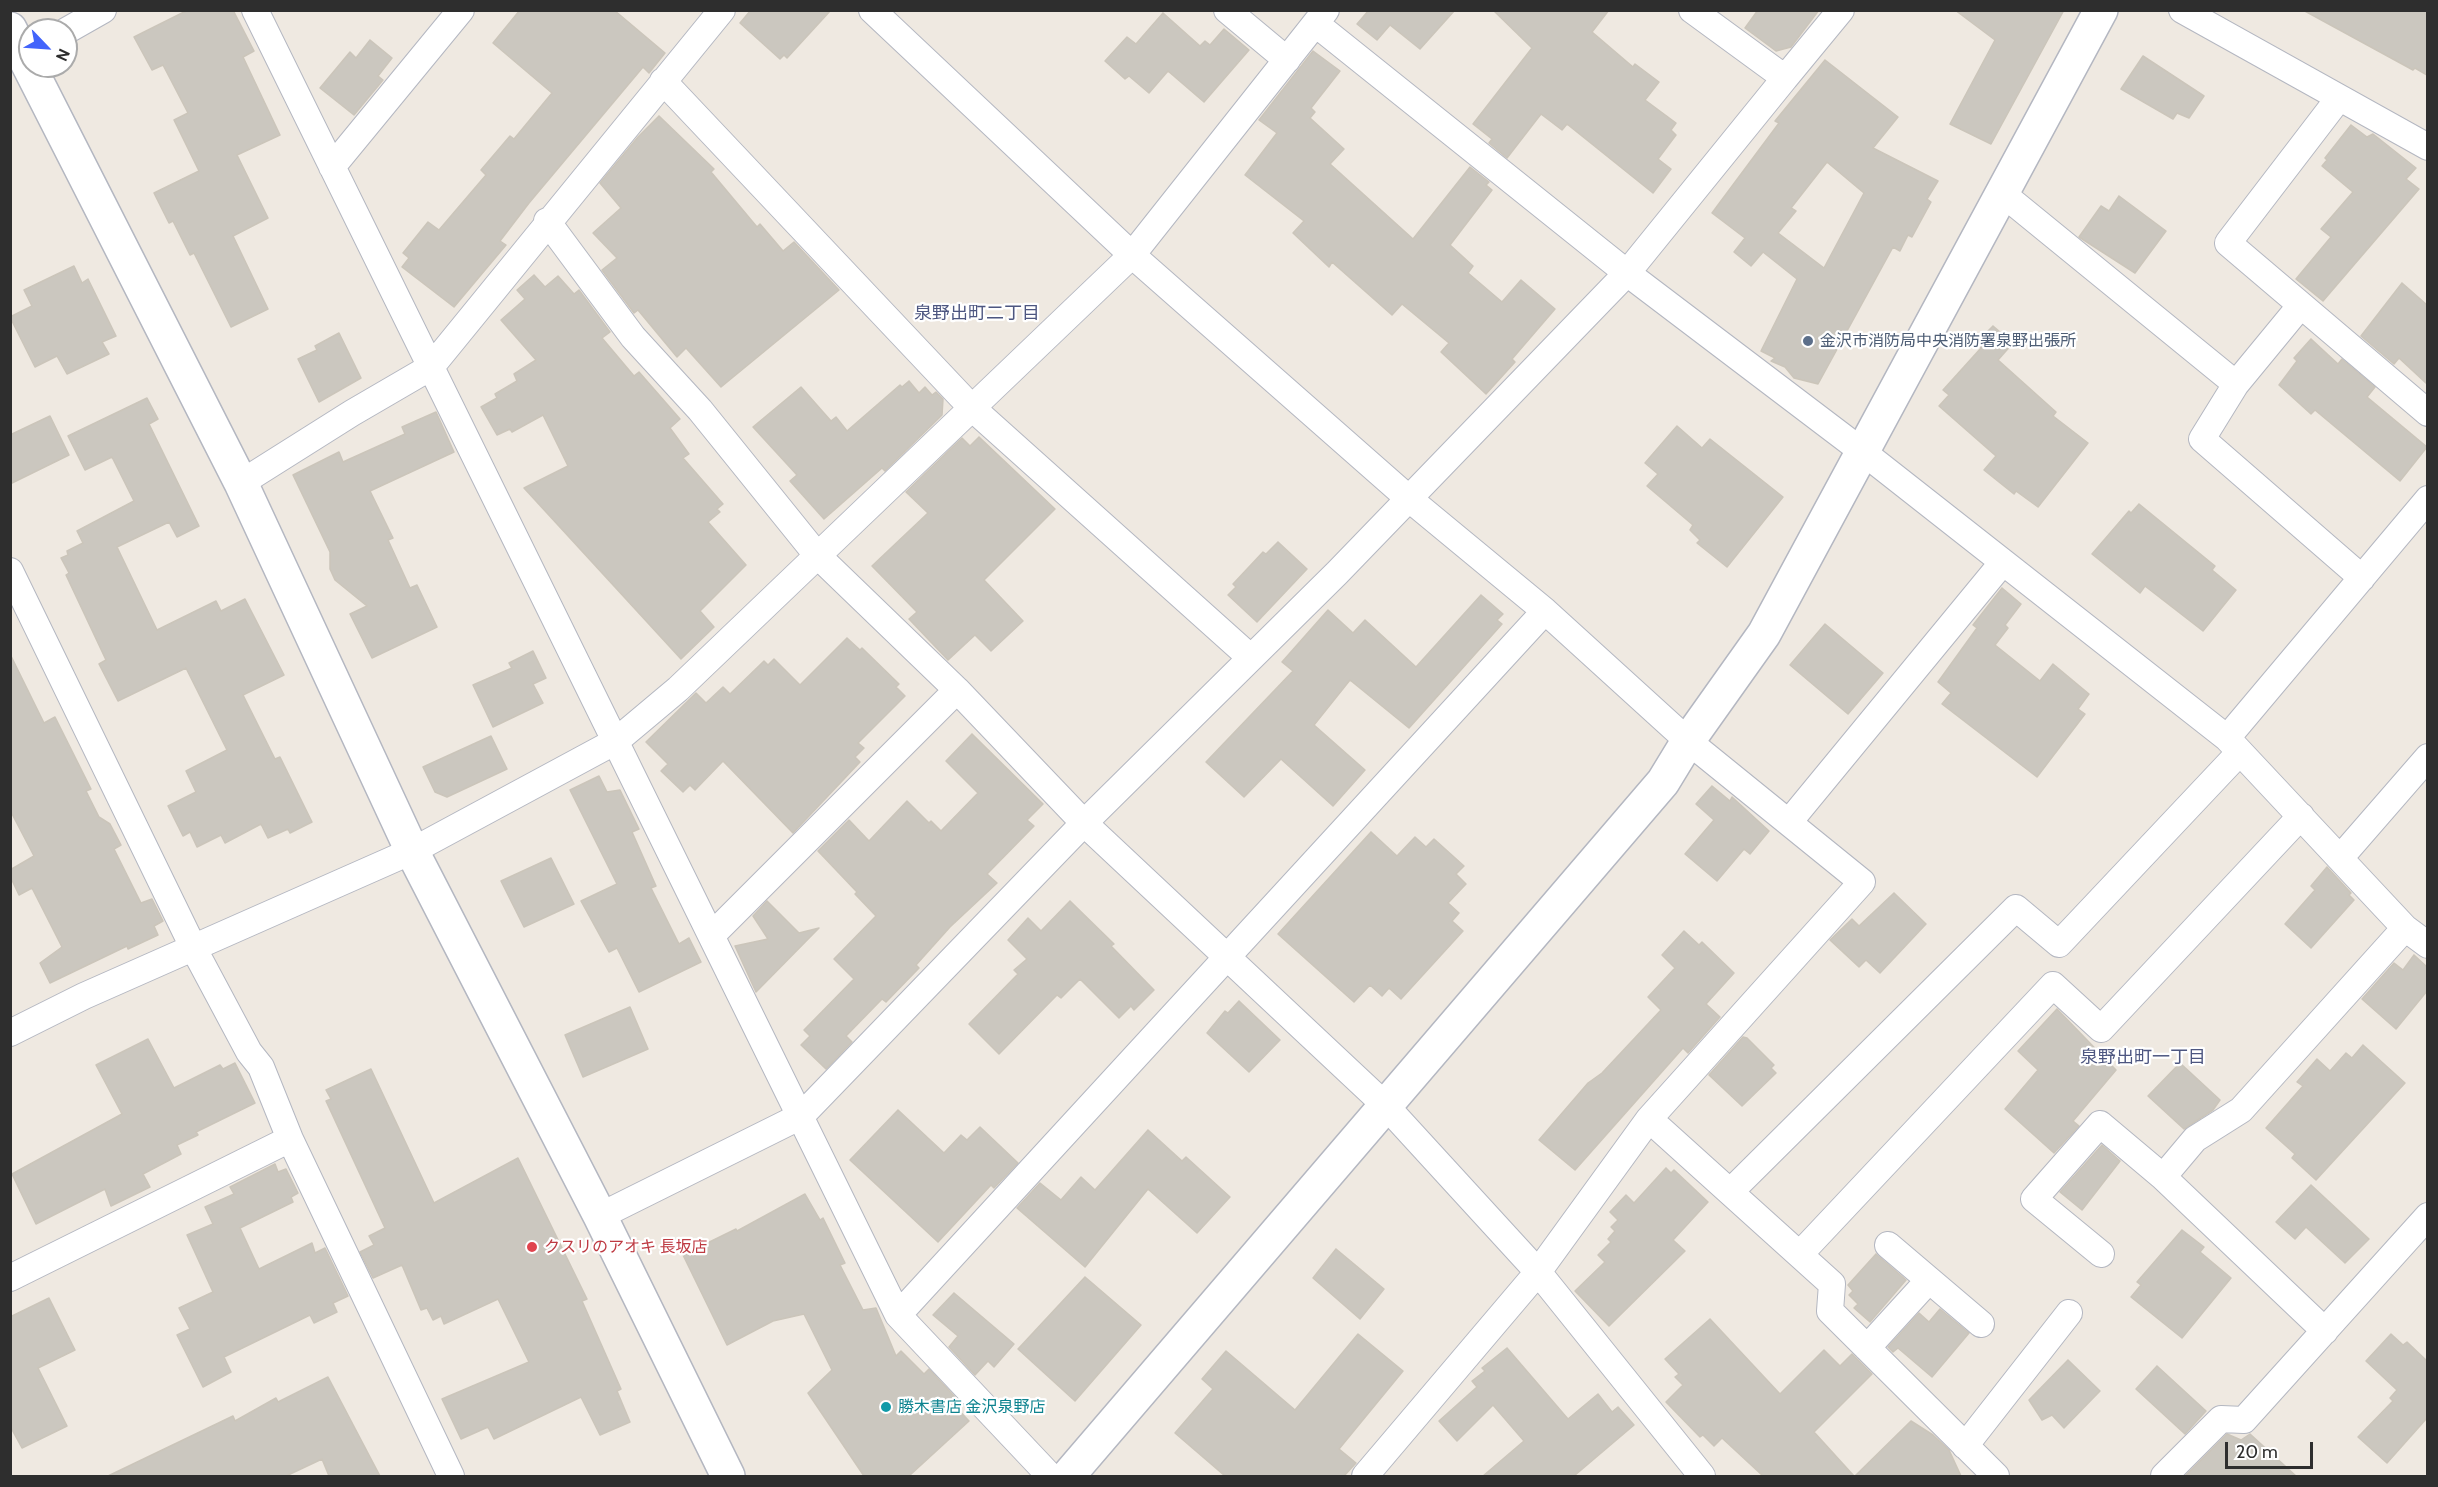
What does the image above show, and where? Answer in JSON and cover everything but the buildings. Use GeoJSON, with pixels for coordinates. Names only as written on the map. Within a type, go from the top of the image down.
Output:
{"type":"FeatureCollection","features":[{"type":"Feature","properties":{"kind":"street"},"geometry":{"type":"LineString","coordinates":[[78,24],[103,10]]}},
{"type":"Feature","properties":{"kind":"street"},"geometry":{"type":"LineString","coordinates":[[255,10],[898,1315],[1050,1476]]}},
{"type":"Feature","properties":{"kind":"street"},"geometry":{"type":"LineString","coordinates":[[332,167],[461,10]]}},
{"type":"Feature","properties":{"kind":"street"},"geometry":{"type":"LineString","coordinates":[[241,483],[431,367],[547,221],[722,10]]}},
{"type":"Feature","properties":{"kind":"street"},"geometry":{"type":"LineString","coordinates":[[872,10],[1132,255],[1407,497],[1545,611],[1688,741],[1862,882],[1649,1119],[1538,1272],[1377,1472]]}},
{"type":"Feature","properties":{"kind":"street"},"geometry":{"type":"LineString","coordinates":[[1227,10],[1287,60]]}},
{"type":"Feature","properties":{"kind":"street"},"geometry":{"type":"LineString","coordinates":[[1692,10],[1785,78]]}},
{"type":"Feature","properties":{"kind":"street"},"geometry":{"type":"LineString","coordinates":[[600,1216],[801,1116],[1084,823],[1337,573],[1407,497],[1627,273],[1841,10]]}},
{"type":"Feature","properties":{"kind":"street"},"geometry":{"type":"LineString","coordinates":[[1068,1476],[1663,782],[1688,741],[1764,634],[2101,10]]}},
{"type":"Feature","properties":{"kind":"street"},"geometry":{"type":"LineString","coordinates":[[2182,10],[2427,147]]}},
{"type":"Feature","properties":{"kind":"street"},"geometry":{"type":"LineString","coordinates":[[10,1033],[84,996],[412,850],[616,741],[678,690],[1132,255],[1321,17],[1627,273],[1863,452],[2234,745],[2405,928],[2427,945]]}},
{"type":"Feature","properties":{"kind":"street"},"geometry":{"type":"LineString","coordinates":[[32,78],[241,483],[412,850],[600,1216],[728,1476]]}},
{"type":"Feature","properties":{"kind":"street"},"geometry":{"type":"LineString","coordinates":[[663,81],[971,407],[1251,658]]}},
{"type":"Feature","properties":{"kind":"street"},"geometry":{"type":"LineString","coordinates":[[2339,98],[2228,243],[2427,413]]}},
{"type":"Feature","properties":{"kind":"street"},"geometry":{"type":"LineString","coordinates":[[2003,194],[2236,384]]}},
{"type":"Feature","properties":{"kind":"street"},"geometry":{"type":"LineString","coordinates":[[547,221],[633,337],[700,410],[817,555],[957,690],[1084,823],[1228,955],[1386,1106],[1538,1272],[1702,1476]]}},
{"type":"Feature","properties":{"kind":"street"},"geometry":{"type":"LineString","coordinates":[[2301,305],[2236,384],[2202,439],[2362,578]]}},
{"type":"Feature","properties":{"kind":"street"},"geometry":{"type":"LineString","coordinates":[[1800,1254],[2053,985],[2059,944],[2234,745],[2362,578],[2427,499]]}},
{"type":"Feature","properties":{"kind":"street"},"geometry":{"type":"LineString","coordinates":[[1789,822],[2003,562]]}},
{"type":"Feature","properties":{"kind":"street"},"geometry":{"type":"LineString","coordinates":[[14,585],[194,949],[249,1052],[261,1067],[290,1139],[451,1476]]}},
{"type":"Feature","properties":{"kind":"street"},"geometry":{"type":"LineString","coordinates":[[898,1315],[1545,611]]}},
{"type":"Feature","properties":{"kind":"street"},"geometry":{"type":"LineString","coordinates":[[712,935],[957,690]]}},
{"type":"Feature","properties":{"kind":"street"},"geometry":{"type":"LineString","coordinates":[[2341,857],[2427,757]]}},
{"type":"Feature","properties":{"kind":"street"},"geometry":{"type":"LineString","coordinates":[[2053,985],[2101,1029],[2301,816]]}},
{"type":"Feature","properties":{"kind":"street"},"geometry":{"type":"LineString","coordinates":[[1730,1192],[2016,908],[2059,944]]}},
{"type":"Feature","properties":{"kind":"street"},"geometry":{"type":"LineString","coordinates":[[2163,1177],[2195,1139],[2241,1110],[2405,928]]}},
{"type":"Feature","properties":{"kind":"street"},"geometry":{"type":"LineString","coordinates":[[1649,1119],[1832,1284],[1830,1311],[1995,1476]]}},
{"type":"Feature","properties":{"kind":"street"},"geometry":{"type":"LineString","coordinates":[[2101,1254],[2034,1199],[2100,1124],[2163,1177],[2325,1331]]}},
{"type":"Feature","properties":{"kind":"street"},"geometry":{"type":"LineString","coordinates":[[10,1278],[290,1139]]}},
{"type":"Feature","properties":{"kind":"street"},"geometry":{"type":"LineString","coordinates":[[2164,1476],[2221,1419],[2244,1420],[2427,1216]]}},
{"type":"Feature","properties":{"kind":"street"},"geometry":{"type":"LineString","coordinates":[[1888,1245],[1981,1324]]}},
{"type":"Feature","properties":{"kind":"street"},"geometry":{"type":"LineString","coordinates":[[1868,1348],[1929,1280]]}},
{"type":"Feature","properties":{"kind":"street"},"geometry":{"type":"LineString","coordinates":[[1965,1446],[2069,1313]]}},
{"type":"Feature","properties":{"kind":"place","name":"金沢市消防局中央消防署泉野出張所"},"geometry":{"type":"Point","coordinates":[1808,341]}},
{"type":"Feature","properties":{"kind":"place","name":"クスリのアオキ 長坂店"},"geometry":{"type":"Point","coordinates":[532,1247]}},
{"type":"Feature","properties":{"kind":"place","name":"勝木書店 金沢泉野店"},"geometry":{"type":"Point","coordinates":[886,1407]}},
{"type":"Feature","properties":{"kind":"district","name":"泉野出町二丁目"},"geometry":{"type":"Point","coordinates":[977,314]}},
{"type":"Feature","properties":{"kind":"district","name":"泉野出町一丁目"},"geometry":{"type":"Point","coordinates":[2143,1058]}}]}
